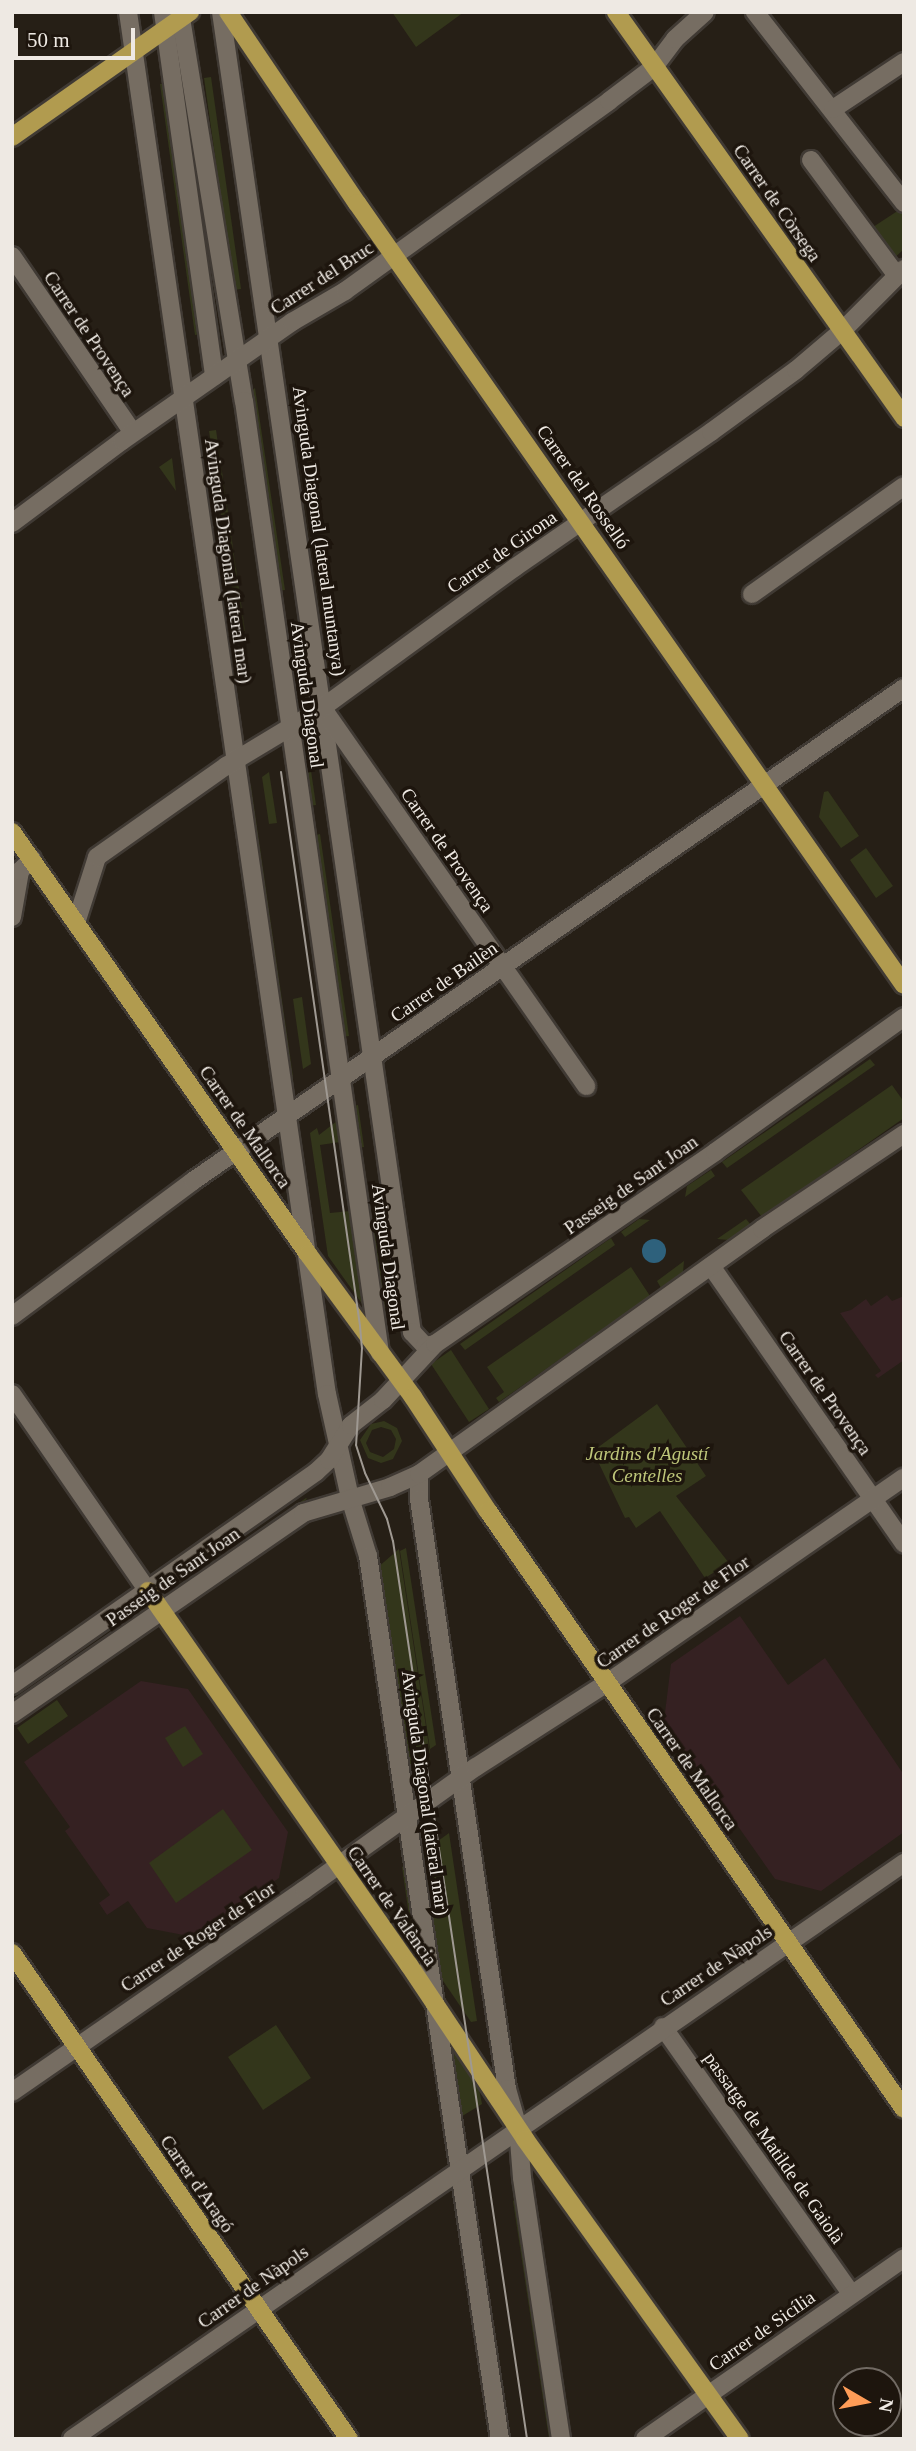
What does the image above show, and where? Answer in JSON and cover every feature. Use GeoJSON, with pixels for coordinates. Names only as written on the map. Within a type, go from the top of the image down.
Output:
{"type":"FeatureCollection","features":[{"type":"Feature","properties":{"kind":"main road","name":"Carrer del Rosselló"},"geometry":{"type":"LineString","coordinates":[[228,12],[904,985]]}},
{"type":"Feature","properties":{"kind":"main road","name":"Carrer de Còrsega"},"geometry":{"type":"LineString","coordinates":[[616,12],[904,418]]}},
{"type":"Feature","properties":{"kind":"main road"},"geometry":{"type":"LineString","coordinates":[[12,137],[134,50],[176,16]]}},
{"type":"Feature","properties":{"kind":"main road","name":"Carrer de Mallorca"},"geometry":{"type":"LineString","coordinates":[[12,832],[26,866],[76,923],[380,1353]]}},
{"type":"Feature","properties":{"kind":"main road","name":"Avinguda Diagonal"},"geometry":{"type":"LineString","coordinates":[[380,1353],[395,1386],[448,1452]]}},
{"type":"Feature","properties":{"kind":"main road","name":"Carrer de Mallorca"},"geometry":{"type":"LineString","coordinates":[[448,1452],[904,2109]]}},
{"type":"Feature","properties":{"kind":"main road","name":"Carrer de València"},"geometry":{"type":"LineString","coordinates":[[148,1591],[518,2128],[740,2439]]}},
{"type":"Feature","properties":{"kind":"main road","name":"Carrer d'Aragó"},"geometry":{"type":"LineString","coordinates":[[12,1953],[349,2439]]}},
{"type":"Feature","properties":{"kind":"street","name":"Avinguda Diagonal (lateral mar)"},"geometry":{"type":"LineString","coordinates":[[128,12],[337,1447],[358,1496],[367,1549],[500,2439]]}},
{"type":"Feature","properties":{"kind":"street","name":"Avinguda Diagonal (lateral muntanya)"},"geometry":{"type":"LineString","coordinates":[[221,12],[412,1332],[425,1346],[435,1345]]}},
{"type":"Feature","properties":{"kind":"street","name":"Carrer del Bruc"},"geometry":{"type":"LineString","coordinates":[[12,523],[214,376],[396,255],[654,67],[675,39],[705,12]]}},
{"type":"Feature","properties":{"kind":"street"},"geometry":{"type":"LineString","coordinates":[[755,12],[904,202]]}},
{"type":"Feature","properties":{"kind":"street"},"geometry":{"type":"LineString","coordinates":[[176,16],[214,376]]}},
{"type":"Feature","properties":{"kind":"street","name":"Avinguda Diagonal"},"geometry":{"type":"LineString","coordinates":[[176,16],[244,401],[380,1353]]}},
{"type":"Feature","properties":{"kind":"street"},"geometry":{"type":"LineString","coordinates":[[833,109],[904,62]]}},
{"type":"Feature","properties":{"kind":"street"},"geometry":{"type":"LineString","coordinates":[[811,160],[900,272]]}},
{"type":"Feature","properties":{"kind":"street","name":"Carrer de Provença"},"geometry":{"type":"LineString","coordinates":[[12,256],[133,433]]}},
{"type":"Feature","properties":{"kind":"street","name":"Carrer de Girona"},"geometry":{"type":"LineString","coordinates":[[235,761],[322,708],[792,373],[842,331],[900,272]]}},
{"type":"Feature","properties":{"kind":"street"},"geometry":{"type":"LineString","coordinates":[[752,594],[904,486]]}},
{"type":"Feature","properties":{"kind":"street","name":"Carrer de Bailèn"},"geometry":{"type":"LineString","coordinates":[[12,1316],[288,1116],[904,688]]}},
{"type":"Feature","properties":{"kind":"street","name":"Carrer de Provença"},"geometry":{"type":"LineString","coordinates":[[322,708],[586,1086]]}},
{"type":"Feature","properties":{"kind":"street"},"geometry":{"type":"LineString","coordinates":[[76,923],[97,857],[235,761]]}},
{"type":"Feature","properties":{"kind":"street"},"geometry":{"type":"LineString","coordinates":[[12,917],[26,866]]}},
{"type":"Feature","properties":{"kind":"street","name":"Passeig de Sant Joan"},"geometry":{"type":"LineString","coordinates":[[12,1685],[299,1486],[329,1460],[351,1424],[395,1386],[435,1345],[904,1017]]}},
{"type":"Feature","properties":{"kind":"street"},"geometry":{"type":"LineString","coordinates":[[448,1452],[711,1266],[904,1134]]}},
{"type":"Feature","properties":{"kind":"street","name":"Carrer de Provença"},"geometry":{"type":"LineString","coordinates":[[711,1266],[904,1544]]}},
{"type":"Feature","properties":{"kind":"street","name":"Carrer de València"},"geometry":{"type":"LineString","coordinates":[[12,1394],[148,1591]]}},
{"type":"Feature","properties":{"kind":"street","name":"Passeig de Sant Joan"},"geometry":{"type":"LineString","coordinates":[[12,1714],[303,1513],[419,1474],[448,1452]]}},
{"type":"Feature","properties":{"kind":"street"},"geometry":{"type":"LineString","coordinates":[[419,1474],[419,1499],[508,2089],[518,2128],[522,2178],[561,2439]]}},
{"type":"Feature","properties":{"kind":"street","name":"Carrer de Roger de Flor"},"geometry":{"type":"LineString","coordinates":[[12,2092],[463,1777],[607,1683],[904,1478]]}},
{"type":"Feature","properties":{"kind":"street","name":"Carrer de Nàpols"},"geometry":{"type":"LineString","coordinates":[[72,2439],[663,2027],[904,1863]]}},
{"type":"Feature","properties":{"kind":"street","name":"passatge de Matilde de Gaiolà"},"geometry":{"type":"LineString","coordinates":[[663,2027],[851,2294]]}},
{"type":"Feature","properties":{"kind":"street","name":"Carrer de Sicília"},"geometry":{"type":"LineString","coordinates":[[645,2439],[904,2258]]}},
{"type":"Feature","properties":{"kind":"shaded area"},"geometry":{"type":"Polygon","coordinates":[[[887,1295],[892,1301],[904,1296],[904,1360],[878,1378],[875,1375],[881,1371],[840,1313],[851,1310],[866,1299],[871,1306],[887,1295]]]}},
{"type":"Feature","properties":{"kind":"shaded area"},"geometry":{"type":"Polygon","coordinates":[[[740,1616],[788,1685],[825,1658],[904,1775],[904,1832],[821,1891],[775,1879],[664,1721],[671,1664],[740,1616]]]}},
{"type":"Feature","properties":{"kind":"shaded area"},"geometry":{"type":"Polygon","coordinates":[[[141,1681],[188,1689],[288,1832],[279,1878],[194,1937],[147,1928],[128,1901],[107,1915],[99,1903],[110,1895],[65,1831],[70,1827],[24,1762],[141,1681]]]}},
{"type":"Feature","properties":{"kind":"green space"},"geometry":{"type":"Polygon","coordinates":[[[392,12],[464,12],[416,47],[392,12]]]}},
{"type":"Feature","properties":{"kind":"green space"},"geometry":{"type":"Polygon","coordinates":[[[211,77],[241,289],[234,290],[204,78],[211,77]]]}},
{"type":"Feature","properties":{"kind":"green space"},"geometry":{"type":"Polygon","coordinates":[[[167,83],[202,334],[195,335],[160,84],[167,83]]]}},
{"type":"Feature","properties":{"kind":"green space"},"geometry":{"type":"Polygon","coordinates":[[[902,208],[904,249],[890,262],[867,231],[902,208]]]}},
{"type":"Feature","properties":{"kind":"green space"},"geometry":{"type":"Polygon","coordinates":[[[255,388],[285,590],[277,591],[249,393],[255,388]]]}},
{"type":"Feature","properties":{"kind":"green space"},"geometry":{"type":"Polygon","coordinates":[[[216,430],[245,631],[238,632],[209,431],[216,430]]]}},
{"type":"Feature","properties":{"kind":"green space"},"geometry":{"type":"Polygon","coordinates":[[[172,458],[176,491],[159,467],[172,458]]]}},
{"type":"Feature","properties":{"kind":"green space"},"geometry":{"type":"Polygon","coordinates":[[[308,750],[316,805],[308,806],[300,753],[308,750]]]}},
{"type":"Feature","properties":{"kind":"green space"},"geometry":{"type":"Polygon","coordinates":[[[269,772],[277,823],[269,824],[262,777],[269,772]]]}},
{"type":"Feature","properties":{"kind":"green space"},"geometry":{"type":"Polygon","coordinates":[[[251,785],[293,1076],[288,1080],[246,788],[251,785]]]}},
{"type":"Feature","properties":{"kind":"green space"},"geometry":{"type":"Polygon","coordinates":[[[828,791],[859,836],[841,848],[819,817],[824,792],[828,791]]]}},
{"type":"Feature","properties":{"kind":"green space"},"geometry":{"type":"Polygon","coordinates":[[[320,834],[349,1036],[341,1037],[313,836],[320,834]]]}},
{"type":"Feature","properties":{"kind":"green space"},"geometry":{"type":"Polygon","coordinates":[[[866,848],[893,886],[876,898],[850,860],[866,848]]]}},
{"type":"Feature","properties":{"kind":"green space"},"geometry":{"type":"Polygon","coordinates":[[[302,997],[311,1064],[303,1069],[293,999],[302,997]]]}},
{"type":"Feature","properties":{"kind":"green space"},"geometry":{"type":"Polygon","coordinates":[[[870,1059],[875,1065],[727,1168],[722,1162],[870,1059]]]}},
{"type":"Feature","properties":{"kind":"green space"},"geometry":{"type":"Polygon","coordinates":[[[892,1085],[904,1102],[904,1118],[762,1217],[741,1190],[892,1085]]]}},
{"type":"Feature","properties":{"kind":"green space"},"geometry":{"type":"Polygon","coordinates":[[[358,1105],[364,1147],[358,1148],[352,1106],[358,1105]]]}},
{"type":"Feature","properties":{"kind":"green space"},"geometry":{"type":"Polygon","coordinates":[[[337,1121],[340,1142],[320,1145],[330,1213],[350,1211],[363,1305],[328,1256],[310,1133],[317,1128],[319,1135],[337,1121]]]}},
{"type":"Feature","properties":{"kind":"green space"},"geometry":{"type":"Polygon","coordinates":[[[301,1140],[315,1237],[310,1230],[297,1142],[301,1140]]]}},
{"type":"Feature","properties":{"kind":"green space"},"geometry":{"type":"Polygon","coordinates":[[[711,1170],[715,1176],[685,1197],[687,1186],[711,1170]]]}},
{"type":"Feature","properties":{"kind":"green space"},"geometry":{"type":"Polygon","coordinates":[[[375,1219],[388,1308],[381,1309],[368,1221],[375,1219]]]}},
{"type":"Feature","properties":{"kind":"green space"},"geometry":{"type":"Polygon","coordinates":[[[639,1219],[650,1220],[625,1237],[621,1232],[639,1219]]]}},
{"type":"Feature","properties":{"kind":"green space"},"geometry":{"type":"Polygon","coordinates":[[[746,1219],[751,1225],[729,1240],[717,1239],[746,1219]]]}},
{"type":"Feature","properties":{"kind":"green space"},"geometry":{"type":"Polygon","coordinates":[[[611,1238],[615,1245],[465,1350],[460,1344],[611,1238]]]}},
{"type":"Feature","properties":{"kind":"green space"},"geometry":{"type":"Polygon","coordinates":[[[684,1261],[683,1272],[661,1288],[657,1281],[684,1261]]]}},
{"type":"Feature","properties":{"kind":"green space"},"geometry":{"type":"Polygon","coordinates":[[[631,1267],[650,1296],[499,1402],[496,1398],[504,1392],[487,1367],[631,1267]]]}},
{"type":"Feature","properties":{"kind":"green space"},"geometry":{"type":"Polygon","coordinates":[[[451,1350],[489,1409],[469,1422],[431,1364],[451,1350]]]}},
{"type":"Feature","properties":{"kind":"green space","name":"Jardins d'Agustí Centelles"},"geometry":{"type":"Polygon","coordinates":[[[657,1404],[706,1476],[676,1496],[729,1563],[705,1578],[660,1511],[636,1528],[629,1517],[625,1518],[593,1451],[657,1404]]]}},
{"type":"Feature","properties":{"kind":"green space"},"geometry":{"type":"Polygon","coordinates":[[[384,1421],[397,1428],[402,1441],[393,1459],[381,1463],[368,1458],[360,1440],[371,1424],[384,1421]],[[381,1427],[372,1430],[366,1443],[370,1452],[383,1457],[394,1449],[396,1439],[391,1430],[381,1427]]]}},
{"type":"Feature","properties":{"kind":"green space"},"geometry":{"type":"Polygon","coordinates":[[[307,1499],[196,1577],[195,1575],[307,1499]]]}},
{"type":"Feature","properties":{"kind":"green space"},"geometry":{"type":"Polygon","coordinates":[[[419,1538],[449,1736],[444,1740],[414,1541],[419,1538]]]}},
{"type":"Feature","properties":{"kind":"green space"},"geometry":{"type":"Polygon","coordinates":[[[406,1548],[436,1745],[430,1749],[400,1551],[406,1548]]]}},
{"type":"Feature","properties":{"kind":"green space"},"geometry":{"type":"Polygon","coordinates":[[[399,1549],[430,1753],[407,1766],[377,1568],[399,1549]]]}},
{"type":"Feature","properties":{"kind":"green space"},"geometry":{"type":"Polygon","coordinates":[[[57,1700],[68,1716],[28,1744],[17,1728],[57,1700]]]}},
{"type":"Feature","properties":{"kind":"green space"},"geometry":{"type":"Polygon","coordinates":[[[185,1726],[203,1754],[183,1767],[165,1738],[185,1726]]]}},
{"type":"Feature","properties":{"kind":"green space"},"geometry":{"type":"Polygon","coordinates":[[[223,1809],[252,1850],[176,1903],[149,1863],[223,1809]]]}},
{"type":"Feature","properties":{"kind":"green space"},"geometry":{"type":"Polygon","coordinates":[[[449,1833],[477,2021],[471,2022],[437,1972],[420,1854],[449,1833]]]}},
{"type":"Feature","properties":{"kind":"green space"},"geometry":{"type":"Polygon","coordinates":[[[464,1834],[498,2064],[491,2053],[459,1835],[464,1834]]]}},
{"type":"Feature","properties":{"kind":"green space"},"geometry":{"type":"Polygon","coordinates":[[[408,1864],[420,1954],[414,1950],[402,1867],[408,1864]]]}},
{"type":"Feature","properties":{"kind":"green space"},"geometry":{"type":"Polygon","coordinates":[[[276,2025],[311,2078],[263,2110],[228,2057],[276,2025]]]}},
{"type":"Feature","properties":{"kind":"green space"},"geometry":{"type":"Polygon","coordinates":[[[450,2044],[479,2089],[482,2104],[459,2118],[450,2044]]]}},
{"type":"Feature","properties":{"kind":"green space"},"geometry":{"type":"Polygon","coordinates":[[[518,2197],[555,2439],[549,2439],[513,2201],[518,2197]]]}},
{"type":"Feature","properties":{"kind":"water"},"geometry":{"type":"Polygon","coordinates":[[[654,1239],[665,1246],[666,1251],[659,1262],[654,1263],[643,1256],[642,1251],[649,1240],[654,1239]]]}},
{"type":"Feature","properties":{"kind":"tram line"},"geometry":{"type":"LineString","coordinates":[[281,772],[360,1326],[362,1348],[356,1445],[365,1473],[387,1519],[393,1541],[527,2439]]}}]}
